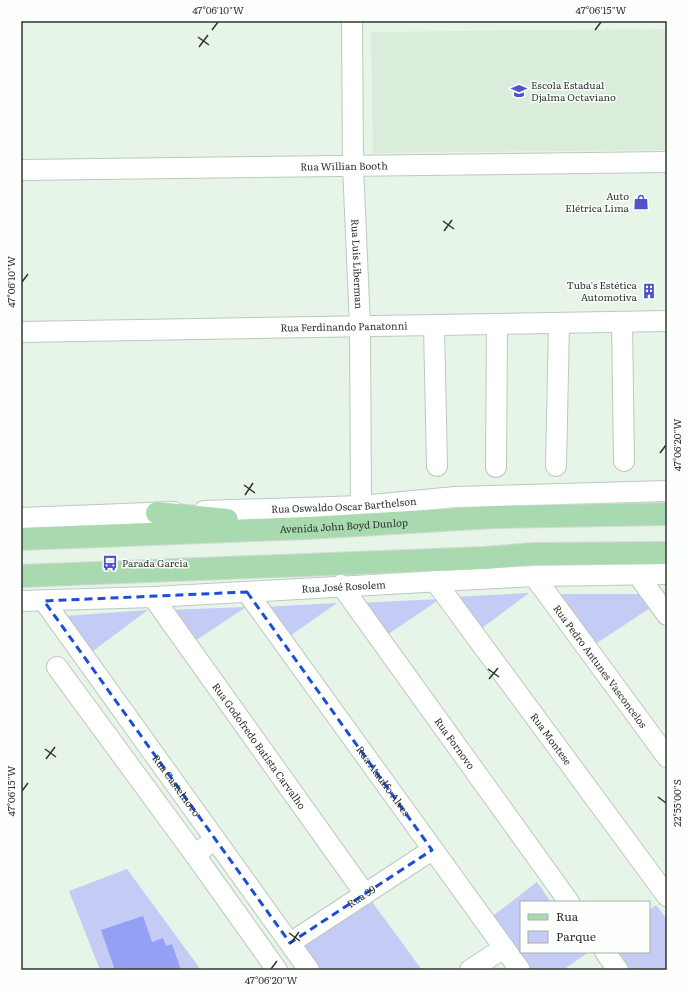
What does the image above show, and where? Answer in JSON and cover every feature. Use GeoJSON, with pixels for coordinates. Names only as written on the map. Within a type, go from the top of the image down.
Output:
{"type":"FeatureCollection","features":[{"type":"Feature","properties":{"kind":"main road"},"geometry":{"type":"LineString","coordinates":[[157,513],[308,528]]}},
{"type":"Feature","properties":{"kind":"main road","name":"Avenida John Boyd Dunlop"},"geometry":{"type":"LineString","coordinates":[[21,539],[308,528],[495,517],[667,514]]}},
{"type":"Feature","properties":{"kind":"main road"},"geometry":{"type":"LineString","coordinates":[[21,576],[484,558],[534,554],[667,553]]}},
{"type":"Feature","properties":{"kind":"street","name":"Rua Luis Liberman"},"geometry":{"type":"LineString","coordinates":[[352,21],[353,166],[360,326],[361,506]]}},
{"type":"Feature","properties":{"kind":"street","name":"Rua Willian Booth"},"geometry":{"type":"LineString","coordinates":[[21,170],[667,162]]}},
{"type":"Feature","properties":{"kind":"street","name":"Rua Ferdinando Panatonni"},"geometry":{"type":"LineString","coordinates":[[21,332],[667,321]]}},
{"type":"Feature","properties":{"kind":"street"},"geometry":{"type":"LineString","coordinates":[[622,322],[624,461]]}},
{"type":"Feature","properties":{"kind":"street"},"geometry":{"type":"LineString","coordinates":[[556,466],[559,324]]}},
{"type":"Feature","properties":{"kind":"street"},"geometry":{"type":"LineString","coordinates":[[496,467],[497,325]]}},
{"type":"Feature","properties":{"kind":"street"},"geometry":{"type":"LineString","coordinates":[[434,326],[437,466]]}},
{"type":"Feature","properties":{"kind":"street","name":"Rua Oswaldo Oscar Barthelson"},"geometry":{"type":"LineString","coordinates":[[21,518],[361,506],[455,498],[667,491]]}},
{"type":"Feature","properties":{"kind":"street","name":"Rua José Rosolem"},"geometry":{"type":"LineString","coordinates":[[21,601],[154,597],[341,585],[534,576],[667,574]]}},
{"type":"Feature","properties":{"kind":"street"},"geometry":{"type":"LineString","coordinates":[[638,575],[667,615]]}},
{"type":"Feature","properties":{"kind":"street","name":"Rua Pedro Antunes Vasconcelos"},"geometry":{"type":"LineString","coordinates":[[534,576],[667,758]]}},
{"type":"Feature","properties":{"kind":"street","name":"Rua Montese"},"geometry":{"type":"LineString","coordinates":[[435,581],[667,896]]}},
{"type":"Feature","properties":{"kind":"street","name":"Rua Fornovo"},"geometry":{"type":"LineString","coordinates":[[341,585],[568,901]]}},
{"type":"Feature","properties":{"kind":"street","name":"Rua Ataulfo Alves"},"geometry":{"type":"LineString","coordinates":[[247,592],[520,970]]}},
{"type":"Feature","properties":{"kind":"street","name":"Rua Godofredo Batista Carvalho"},"geometry":{"type":"LineString","coordinates":[[154,597],[365,894]]}},
{"type":"Feature","properties":{"kind":"street","name":"Rua Castelnovo"},"geometry":{"type":"LineString","coordinates":[[44,601],[309,970]]}},
{"type":"Feature","properties":{"kind":"street"},"geometry":{"type":"LineString","coordinates":[[57,667],[195,855],[277,970]]}},
{"type":"Feature","properties":{"kind":"street"},"geometry":{"type":"LineString","coordinates":[[195,855],[215,839]]}},
{"type":"Feature","properties":{"kind":"street","name":"Rua 39"},"geometry":{"type":"LineString","coordinates":[[290,943],[432,850]]}},
{"type":"Feature","properties":{"kind":"street"},"geometry":{"type":"LineString","coordinates":[[470,970],[504,948]]}},
{"type":"Feature","properties":{"kind":"street"},"geometry":{"type":"LineString","coordinates":[[606,953],[618,970]]}},
{"type":"Feature","properties":{"kind":"highlighted area"},"geometry":{"type":"Polygon","coordinates":[[[247,592],[432,850],[290,943],[44,601],[247,592]]]}},
{"type":"Feature","properties":{"kind":"shaded area","name":"Escola Estadual Djalma Octaviano"},"geometry":{"type":"Polygon","coordinates":[[[667,29],[667,150],[373,153],[371,32],[667,29]]]}},
{"type":"Feature","properties":{"kind":"green space"},"geometry":{"type":"Polygon","coordinates":[[[529,593],[478,631],[453,597],[529,593]]]}},
{"type":"Feature","properties":{"kind":"green space"},"geometry":{"type":"Polygon","coordinates":[[[550,594],[640,594],[650,608],[591,647],[550,594]]]}},
{"type":"Feature","properties":{"kind":"green space"},"geometry":{"type":"Polygon","coordinates":[[[440,599],[384,637],[358,603],[440,599]]]}},
{"type":"Feature","properties":{"kind":"green space"},"geometry":{"type":"Polygon","coordinates":[[[337,603],[287,638],[263,607],[337,603]]]}},
{"type":"Feature","properties":{"kind":"green space"},"geometry":{"type":"Polygon","coordinates":[[[246,607],[192,643],[166,610],[246,607]]]}},
{"type":"Feature","properties":{"kind":"green space"},"geometry":{"type":"Polygon","coordinates":[[[148,610],[93,651],[65,616],[148,610]]]}},
{"type":"Feature","properties":{"kind":"green space"},"geometry":{"type":"Polygon","coordinates":[[[127,869],[201,970],[100,970],[69,891],[127,869]]]}},
{"type":"Feature","properties":{"kind":"green space"},"geometry":{"type":"Polygon","coordinates":[[[537,882],[550,901],[520,901],[520,953],[586,954],[563,970],[528,970],[490,918],[537,882]]]}},
{"type":"Feature","properties":{"kind":"green space"},"geometry":{"type":"Polygon","coordinates":[[[370,899],[422,970],[317,970],[301,949],[370,899]]]}},
{"type":"Feature","properties":{"kind":"green space"},"geometry":{"type":"Polygon","coordinates":[[[656,905],[667,919],[667,970],[630,970],[618,953],[650,953],[650,909],[656,905]]]}},
{"type":"Feature","properties":{"kind":"water"},"geometry":{"type":"Polygon","coordinates":[[[143,916],[152,942],[163,938],[166,946],[172,944],[181,970],[115,970],[101,930],[143,916]]]}},
{"type":"Feature","properties":{"kind":"place","name":"Escola Estadual Djalma Octaviano"},"geometry":{"type":"Point","coordinates":[519,91]}},
{"type":"Feature","properties":{"kind":"place","name":"Auto Elétrica Lima"},"geometry":{"type":"Point","coordinates":[641,202]}},
{"type":"Feature","properties":{"kind":"place","name":"Tuba's Estética Automotiva"},"geometry":{"type":"Point","coordinates":[649,291]}},
{"type":"Feature","properties":{"kind":"place","name":"Parada Garcia"},"geometry":{"type":"Point","coordinates":[110,563]}}]}
